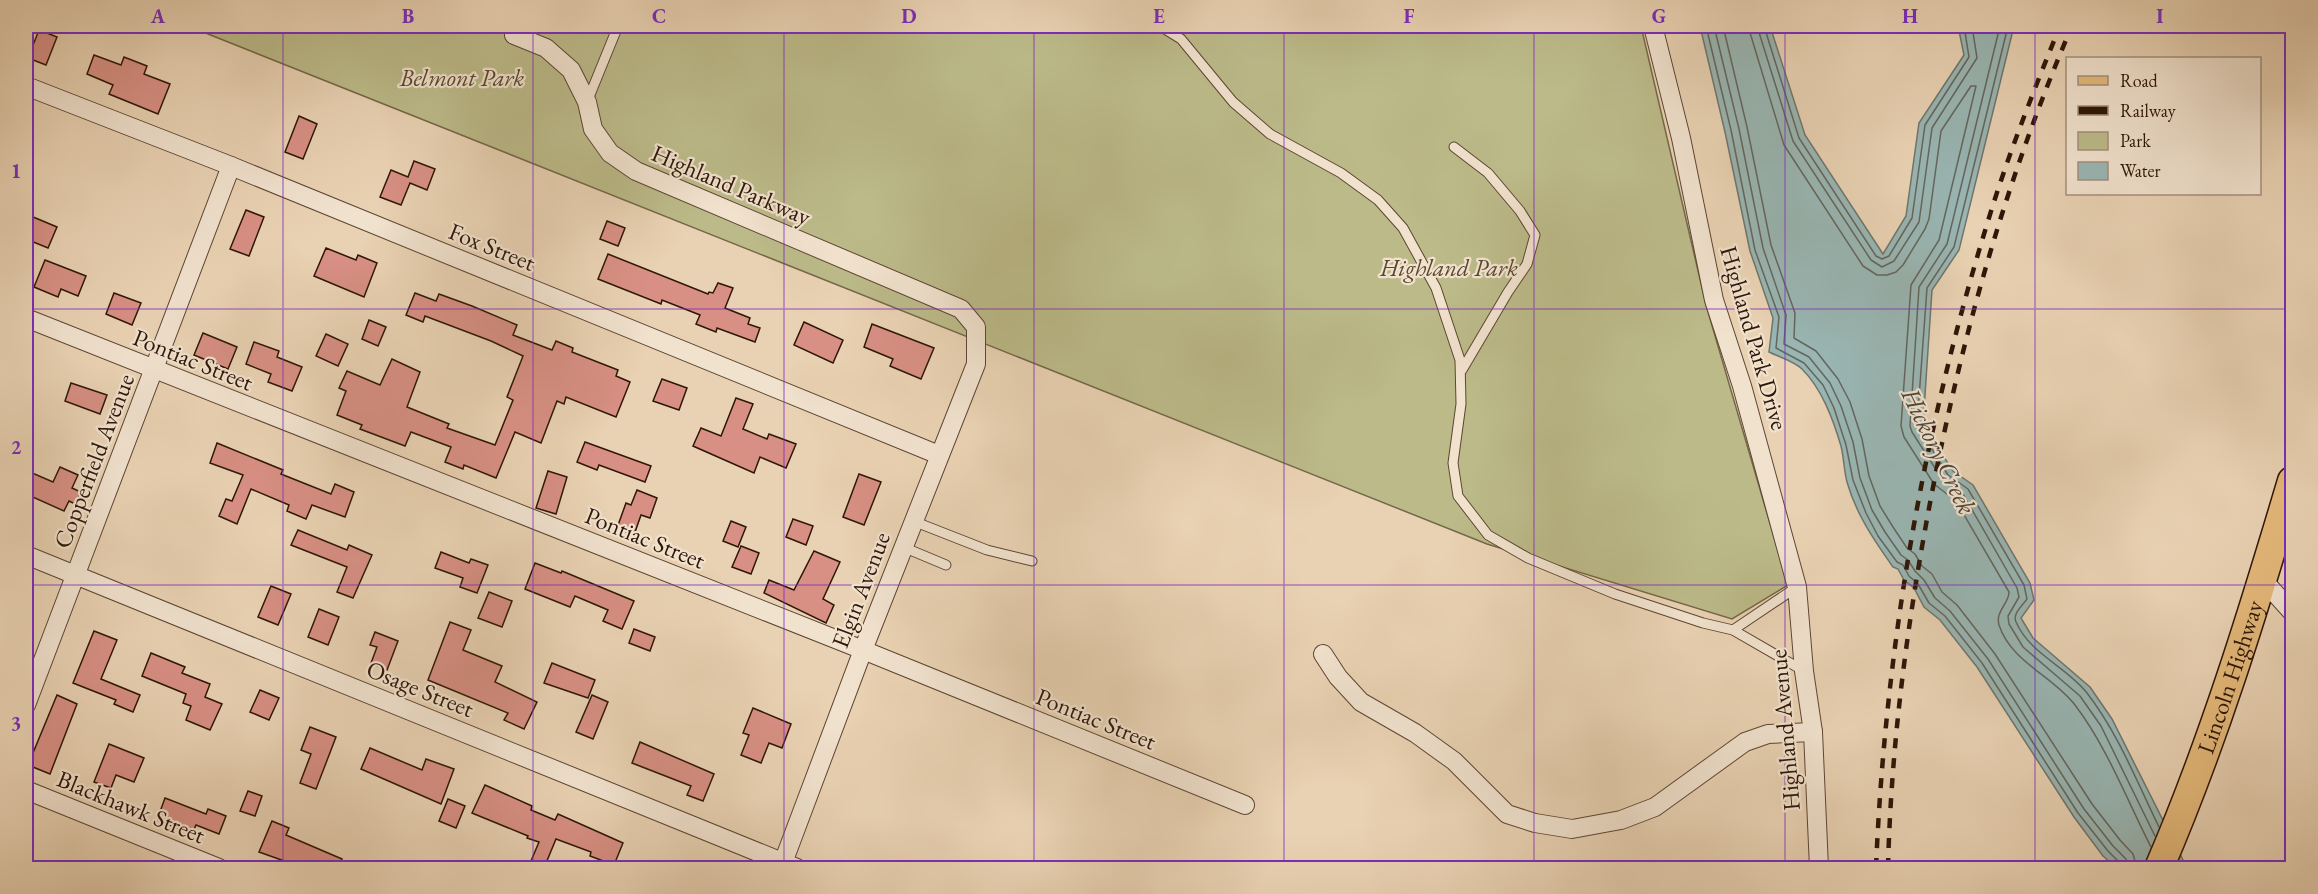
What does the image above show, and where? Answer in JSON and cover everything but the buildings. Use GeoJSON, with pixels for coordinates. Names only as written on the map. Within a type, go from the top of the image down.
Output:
{"type":"FeatureCollection","features":[{"type":"Feature","properties":{"kind":"main road","name":"Lincoln Highway"},"geometry":{"type":"LineString","coordinates":[[2159,868],[2225,695],[2263,580],[2292,481]]}},
{"type":"Feature","properties":{"kind":"street","name":"Highland Park Drive"},"geometry":{"type":"LineString","coordinates":[[1653,26],[1681,138],[1714,300],[1742,386],[1797,587]]}},
{"type":"Feature","properties":{"kind":"street","name":"Highland Parkway"},"geometry":{"type":"LineString","coordinates":[[512,29],[546,48],[571,70],[587,102],[593,129],[610,153],[636,171],[961,309],[976,327]]}},
{"type":"Feature","properties":{"kind":"street","name":"Fox Street"},"geometry":{"type":"LineString","coordinates":[[26,86],[231,166],[939,455]]}},
{"type":"Feature","properties":{"kind":"street","name":"Copperfield Avenue"},"geometry":{"type":"LineString","coordinates":[[26,705],[231,166]]}},
{"type":"Feature","properties":{"kind":"street","name":"Pontiac Street"},"geometry":{"type":"LineString","coordinates":[[26,318],[863,650],[1245,805]]}},
{"type":"Feature","properties":{"kind":"street","name":"Elgin Avenue"},"geometry":{"type":"LineString","coordinates":[[787,867],[863,650],[976,364],[976,327]]}},
{"type":"Feature","properties":{"kind":"street","name":"Osage Street"},"geometry":{"type":"LineString","coordinates":[[26,555],[787,867]]}},
{"type":"Feature","properties":{"kind":"street"},"geometry":{"type":"LineString","coordinates":[[2263,580],[2292,612]]}},
{"type":"Feature","properties":{"kind":"street","name":"Highland Avenue"},"geometry":{"type":"LineString","coordinates":[[1797,587],[1804,671],[1813,732],[1819,868]]}},
{"type":"Feature","properties":{"kind":"street"},"geometry":{"type":"LineString","coordinates":[[1323,654],[1338,677],[1361,702],[1415,733],[1454,761],[1507,814],[1535,823],[1572,829],[1621,820],[1655,807],[1745,742],[1768,734],[1813,732]]}},
{"type":"Feature","properties":{"kind":"street","name":"Blackhawk Street"},"geometry":{"type":"LineString","coordinates":[[26,790],[219,868]]}},
{"type":"Feature","properties":{"kind":"lane"},"geometry":{"type":"LineString","coordinates":[[587,102],[618,26]]}},
{"type":"Feature","properties":{"kind":"lane"},"geometry":{"type":"LineString","coordinates":[[1160,26],[1181,39],[1233,102],[1270,134],[1341,173],[1378,200],[1403,228],[1436,288],[1461,360],[1461,404],[1453,463],[1458,496],[1488,535],[1528,558],[1615,594],[1703,623],[1733,630],[1804,671]]}},
{"type":"Feature","properties":{"kind":"lane"},"geometry":{"type":"LineString","coordinates":[[1454,147],[1488,172],[1520,211],[1535,236],[1527,264],[1502,301],[1461,372]]}},
{"type":"Feature","properties":{"kind":"lane"},"geometry":{"type":"LineString","coordinates":[[913,521],[987,550],[1032,561]]}},
{"type":"Feature","properties":{"kind":"lane"},"geometry":{"type":"LineString","coordinates":[[903,547],[946,565]]}},
{"type":"Feature","properties":{"kind":"lane"},"geometry":{"type":"LineString","coordinates":[[1733,630],[1797,587]]}},
{"type":"Feature","properties":{"kind":"green space","name":"Highland Park"},"geometry":{"type":"Polygon","coordinates":[[[188,26],[1641,26],[1706,305],[1788,585],[1732,619],[1487,544],[188,26]]]}},
{"type":"Feature","properties":{"kind":"water","name":"Hickory Creek"},"geometry":{"type":"Polygon","coordinates":[[[1700,26],[1770,26],[1805,135],[1883,254],[1906,216],[1919,123],[1964,55],[1958,26],[2014,26],[1959,250],[1932,290],[1923,425],[1953,471],[1973,485],[2030,583],[2034,600],[2021,618],[2033,638],[2090,687],[2112,719],[2187,868],[2117,868],[2103,856],[2074,817],[1977,667],[1940,620],[1924,607],[1914,588],[1904,580],[1898,569],[1893,567],[1866,526],[1851,494],[1841,446],[1821,395],[1799,366],[1769,352],[1773,318],[1750,251],[1700,26]]]}},
{"type":"Feature","properties":{"kind":"railway"},"geometry":{"type":"LineString","coordinates":[[1876,868],[1888,704],[1898,623],[1926,461],[1944,380],[1988,221],[2031,98],[2060,26]]}},
{"type":"Feature","properties":{"kind":"railway"},"geometry":{"type":"LineString","coordinates":[[1888,868],[1893,777],[1907,639],[1942,442],[1971,320],[2006,201],[2026,142],[2072,26]]}},
{"type":"Feature","properties":{"kind":"park label","name":"Belmont Park"},"geometry":{"type":"Point","coordinates":[462,78]}}]}
